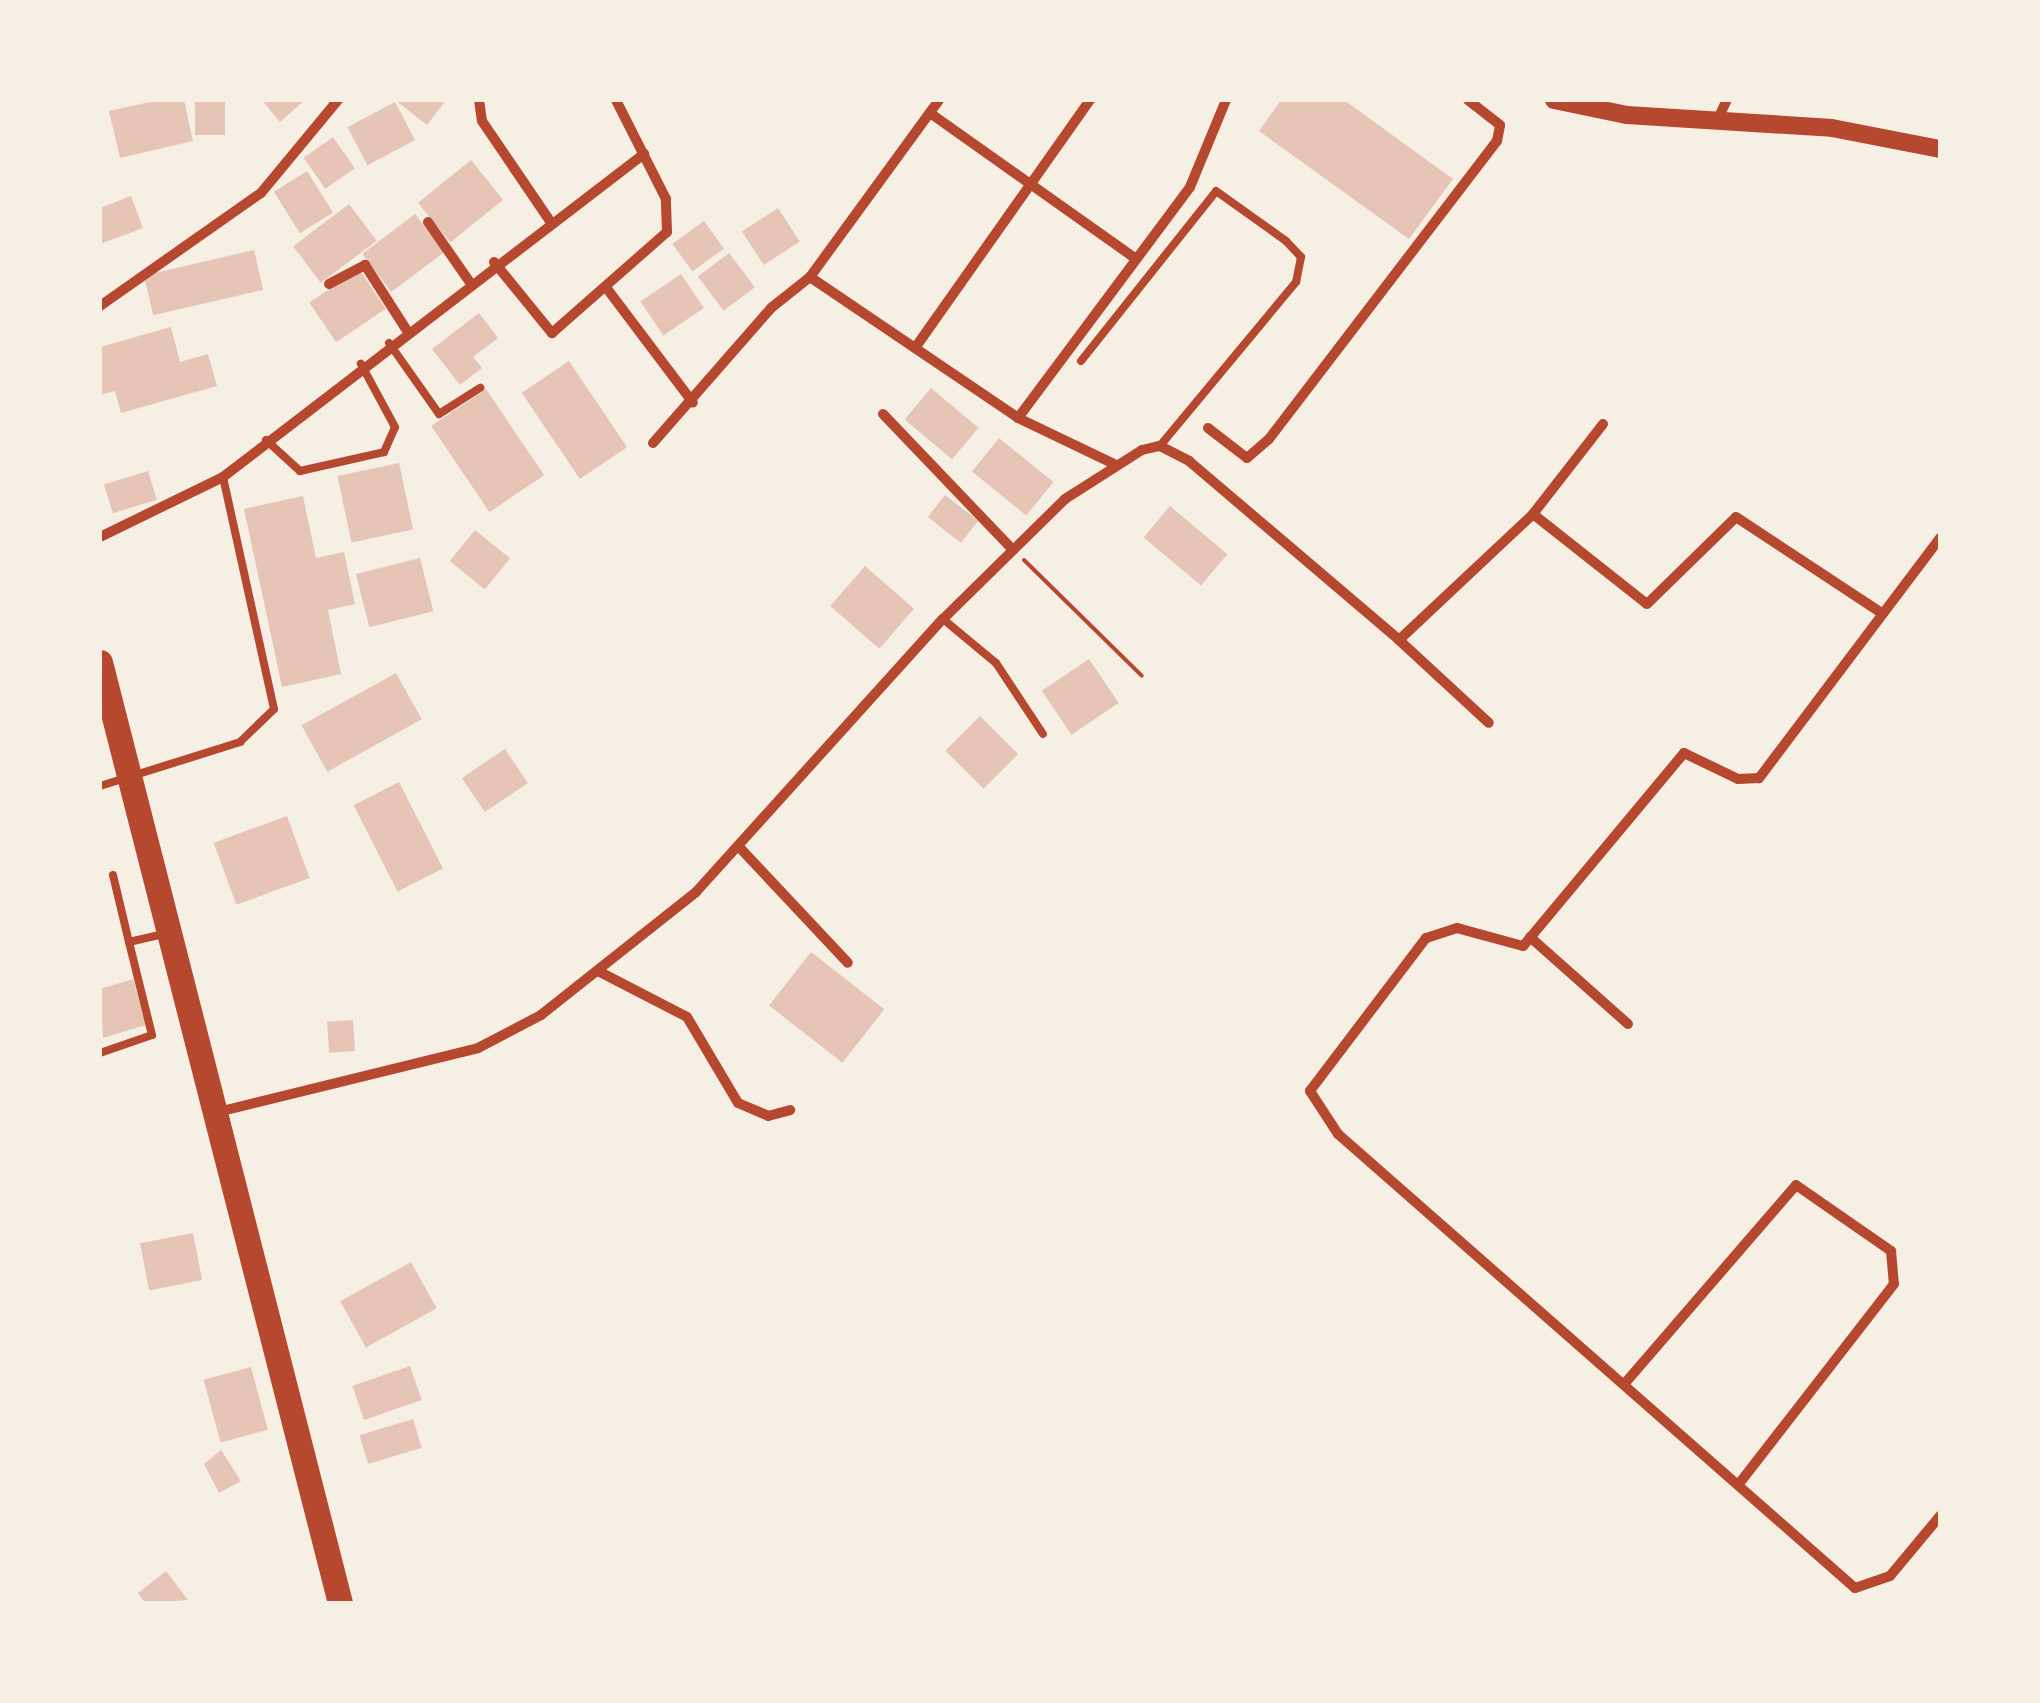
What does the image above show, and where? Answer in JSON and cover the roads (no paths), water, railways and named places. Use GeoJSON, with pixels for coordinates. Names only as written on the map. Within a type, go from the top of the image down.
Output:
{"type":"FeatureCollection","features":[{"type":"Feature","properties":{"kind":"highway"},"geometry":{"type":"LineString","coordinates":[[100,662],[340,1603]]}},
{"type":"Feature","properties":{"kind":"street"},"geometry":{"type":"LineString","coordinates":[[100,306],[272,184],[338,100]]}},
{"type":"Feature","properties":{"kind":"street"},"geometry":{"type":"LineString","coordinates":[[479,100],[482,121],[550,222]]}},
{"type":"Feature","properties":{"kind":"street"},"geometry":{"type":"LineString","coordinates":[[494,262],[546,332],[608,290],[667,232],[666,199],[616,100]]}},
{"type":"Feature","properties":{"kind":"street"},"geometry":{"type":"LineString","coordinates":[[653,443],[693,403],[771,308],[810,277],[940,100]]}},
{"type":"Feature","properties":{"kind":"street"},"geometry":{"type":"LineString","coordinates":[[915,348],[1090,100]]}},
{"type":"Feature","properties":{"kind":"street"},"geometry":{"type":"LineString","coordinates":[[1018,418],[1204,163],[1226,100]]}},
{"type":"Feature","properties":{"kind":"street"},"geometry":{"type":"LineString","coordinates":[[1208,428],[1246,458],[1269,439],[1497,142],[1500,125],[1468,100]]}},
{"type":"Feature","properties":{"kind":"street"},"geometry":{"type":"LineString","coordinates":[[1554,100],[1717,121],[1832,128],[1940,149]]}},
{"type":"Feature","properties":{"kind":"street"},"geometry":{"type":"LineString","coordinates":[[1717,121],[1727,100]]}},
{"type":"Feature","properties":{"kind":"street"},"geometry":{"type":"LineString","coordinates":[[930,113],[1028,188],[1136,259]]}},
{"type":"Feature","properties":{"kind":"street"},"geometry":{"type":"LineString","coordinates":[[100,537],[223,476],[494,262],[644,154]]}},
{"type":"Feature","properties":{"kind":"street"},"geometry":{"type":"LineString","coordinates":[[428,222],[469,282]]}},
{"type":"Feature","properties":{"kind":"street"},"geometry":{"type":"LineString","coordinates":[[329,284],[365,265],[406,330]]}},
{"type":"Feature","properties":{"kind":"street"},"geometry":{"type":"LineString","coordinates":[[810,277],[1018,418],[1114,464]]}},
{"type":"Feature","properties":{"kind":"street"},"geometry":{"type":"LineString","coordinates":[[608,290],[693,403]]}},
{"type":"Feature","properties":{"kind":"street"},"geometry":{"type":"LineString","coordinates":[[884,414],[1013,550]]}},
{"type":"Feature","properties":{"kind":"street"},"geometry":{"type":"LineString","coordinates":[[1400,640],[1534,514],[1603,424]]}},
{"type":"Feature","properties":{"kind":"street"},"geometry":{"type":"LineString","coordinates":[[213,1114],[478,1048],[598,971],[741,849],[943,619],[1013,550],[1114,464],[1160,446],[1400,640],[1490,724]]}},
{"type":"Feature","properties":{"kind":"street"},"geometry":{"type":"LineString","coordinates":[[1534,514],[1647,604],[1736,517],[1880,612]]}},
{"type":"Feature","properties":{"kind":"street"},"geometry":{"type":"LineString","coordinates":[[1873,1603],[1626,1382],[1338,1134],[1312,1100],[1320,1070],[1426,938],[1457,928],[1508,949],[1530,937],[1679,756],[1759,778],[1880,612],[1940,538]]}},
{"type":"Feature","properties":{"kind":"street"},"geometry":{"type":"LineString","coordinates":[[741,849],[848,963]]}},
{"type":"Feature","properties":{"kind":"street"},"geometry":{"type":"LineString","coordinates":[[1530,937],[1628,1024]]}},
{"type":"Feature","properties":{"kind":"street"},"geometry":{"type":"LineString","coordinates":[[598,971],[687,1017],[738,1103],[768,1116],[790,1110]]}},
{"type":"Feature","properties":{"kind":"street"},"geometry":{"type":"LineString","coordinates":[[1626,1382],[1796,1185],[1892,1250],[1894,1284],[1739,1484]]}},
{"type":"Feature","properties":{"kind":"street"},"geometry":{"type":"LineString","coordinates":[[1855,1588],[1890,1576],[1940,1516]]}},
{"type":"Feature","properties":{"kind":"lane"},"geometry":{"type":"LineString","coordinates":[[1081,361],[1216,191],[1286,242],[1300,258],[1296,282],[1160,446]]}},
{"type":"Feature","properties":{"kind":"lane"},"geometry":{"type":"LineString","coordinates":[[389,343],[439,414],[480,388]]}},
{"type":"Feature","properties":{"kind":"lane"},"geometry":{"type":"LineString","coordinates":[[266,440],[300,471],[384,452],[395,428],[361,364]]}},
{"type":"Feature","properties":{"kind":"lane"},"geometry":{"type":"LineString","coordinates":[[100,786],[131,781],[240,742],[274,709],[223,476]]}},
{"type":"Feature","properties":{"kind":"lane"},"geometry":{"type":"LineString","coordinates":[[943,619],[996,664],[1043,734]]}},
{"type":"Feature","properties":{"kind":"lane"},"geometry":{"type":"LineString","coordinates":[[100,1052],[152,1035],[113,876]]}},
{"type":"Feature","properties":{"kind":"lane"},"geometry":{"type":"LineString","coordinates":[[129,942],[168,933]]}}]}
